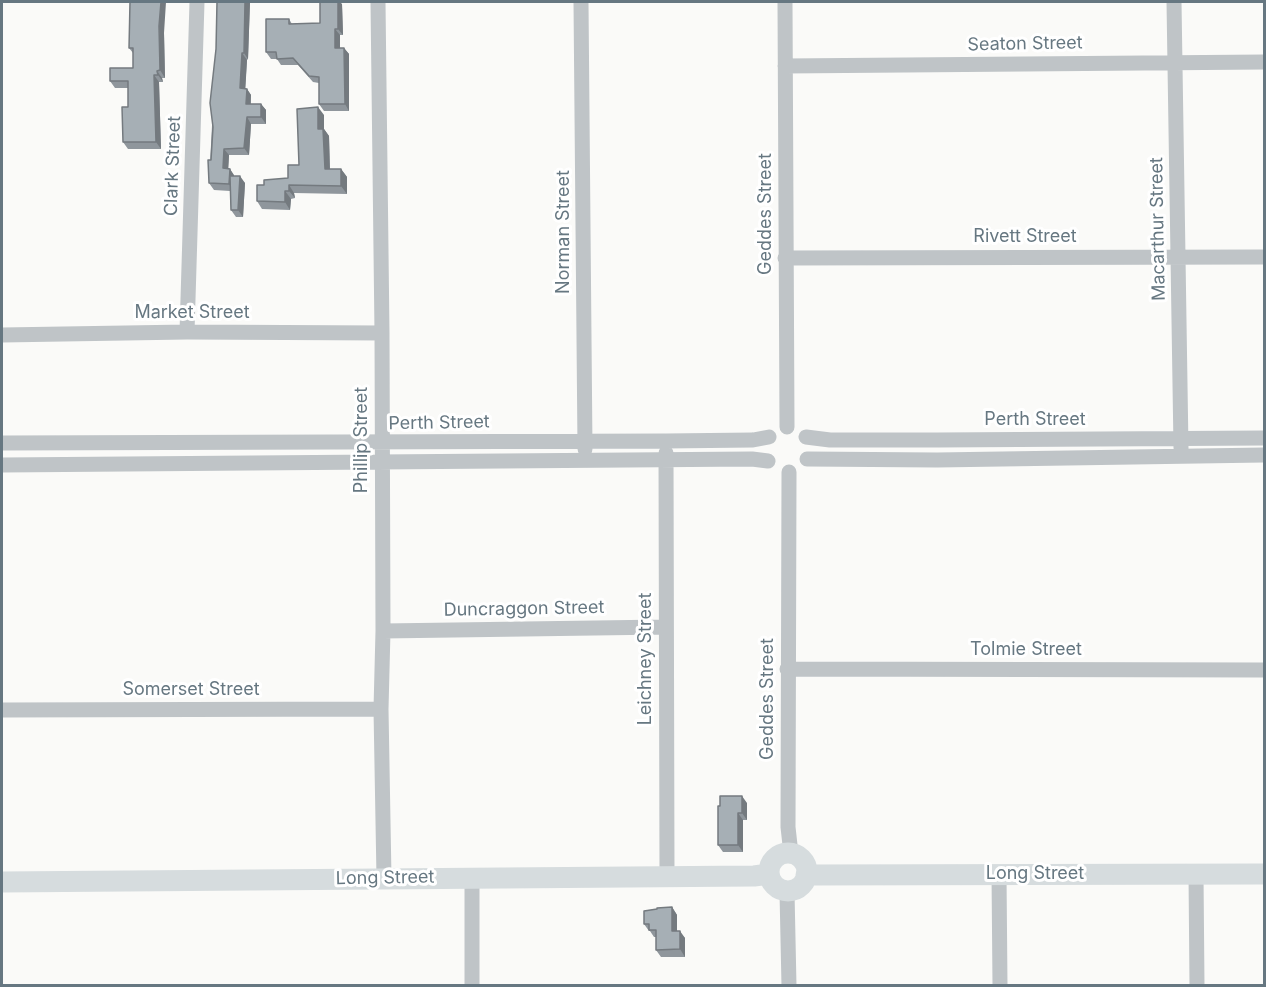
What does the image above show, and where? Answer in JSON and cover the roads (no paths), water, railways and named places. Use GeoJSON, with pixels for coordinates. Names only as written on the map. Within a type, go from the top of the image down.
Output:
{"type":"FeatureCollection","features":[{"type":"Feature","properties":{"kind":"street","name":"Clark Street"},"geometry":{"type":"LineString","coordinates":[[187,332],[197,2]]}},
{"type":"Feature","properties":{"kind":"street","name":"Phillip Street"},"geometry":{"type":"LineString","coordinates":[[378,2],[382,333],[381,709],[384,878]]}},
{"type":"Feature","properties":{"kind":"street","name":"Norman Street"},"geometry":{"type":"LineString","coordinates":[[581,2],[585,462]]}},
{"type":"Feature","properties":{"kind":"street","name":"Geddes Street"},"geometry":{"type":"LineString","coordinates":[[785,2],[787,427]]}},
{"type":"Feature","properties":{"kind":"street","name":"Macarthur Street"},"geometry":{"type":"LineString","coordinates":[[1174,2],[1181,457]]}},
{"type":"Feature","properties":{"kind":"street","name":"Seaton Street"},"geometry":{"type":"LineString","coordinates":[[785,66],[1264,62]]}},
{"type":"Feature","properties":{"kind":"street","name":"Rivett Street"},"geometry":{"type":"LineString","coordinates":[[785,258],[1264,257]]}},
{"type":"Feature","properties":{"kind":"street","name":"Market Street"},"geometry":{"type":"LineString","coordinates":[[2,335],[187,332],[382,333]]}},
{"type":"Feature","properties":{"kind":"street"},"geometry":{"type":"LineString","coordinates":[[787,427],[798,429],[806,437],[810,450],[802,467],[789,472],[776,469],[768,461],[765,448],[769,437],[776,430],[787,427]]}},
{"type":"Feature","properties":{"kind":"street","name":"Perth Street"},"geometry":{"type":"LineString","coordinates":[[2,443],[666,441],[753,440],[769,437]]}},
{"type":"Feature","properties":{"kind":"street","name":"Perth Street"},"geometry":{"type":"LineString","coordinates":[[806,437],[830,440],[1264,438]]}},
{"type":"Feature","properties":{"kind":"street"},"geometry":{"type":"LineString","coordinates":[[937,440],[937,460]]}},
{"type":"Feature","properties":{"kind":"street","name":"Leichney Street"},"geometry":{"type":"LineString","coordinates":[[666,441],[667,876]]}},
{"type":"Feature","properties":{"kind":"street"},"geometry":{"type":"LineString","coordinates":[[807,459],[937,460],[1264,455]]}},
{"type":"Feature","properties":{"kind":"street","name":"Perth Street"},"geometry":{"type":"LineString","coordinates":[[2,465],[753,459],[768,461]]}},
{"type":"Feature","properties":{"kind":"street","name":"Geddes Street"},"geometry":{"type":"LineString","coordinates":[[789,472],[787,669],[788,827],[791,854]]}},
{"type":"Feature","properties":{"kind":"street","name":"Duncraggon Street"},"geometry":{"type":"LineString","coordinates":[[382,631],[665,627]]}},
{"type":"Feature","properties":{"kind":"street","name":"Tolmie Street"},"geometry":{"type":"LineString","coordinates":[[787,669],[1264,670]]}},
{"type":"Feature","properties":{"kind":"street","name":"Somerset Street"},"geometry":{"type":"LineString","coordinates":[[2,710],[381,709]]}},
{"type":"Feature","properties":{"kind":"street"},"geometry":{"type":"LineString","coordinates":[[784,854],[791,854],[803,862],[806,875],[800,886],[787,892],[776,887],[769,874],[774,860],[784,854]]}},
{"type":"Feature","properties":{"kind":"street","name":"Long Street"},"geometry":{"type":"LineString","coordinates":[[2,882],[754,876],[769,874]]}},
{"type":"Feature","properties":{"kind":"street"},"geometry":{"type":"LineString","coordinates":[[999,874],[1000,986]]}},
{"type":"Feature","properties":{"kind":"street"},"geometry":{"type":"LineString","coordinates":[[1196,874],[1197,986]]}},
{"type":"Feature","properties":{"kind":"street","name":"Long Street"},"geometry":{"type":"LineString","coordinates":[[806,875],[1264,874]]}},
{"type":"Feature","properties":{"kind":"street"},"geometry":{"type":"LineString","coordinates":[[472,878],[472,986]]}},
{"type":"Feature","properties":{"kind":"street"},"geometry":{"type":"LineString","coordinates":[[787,892],[789,986]]}}]}
